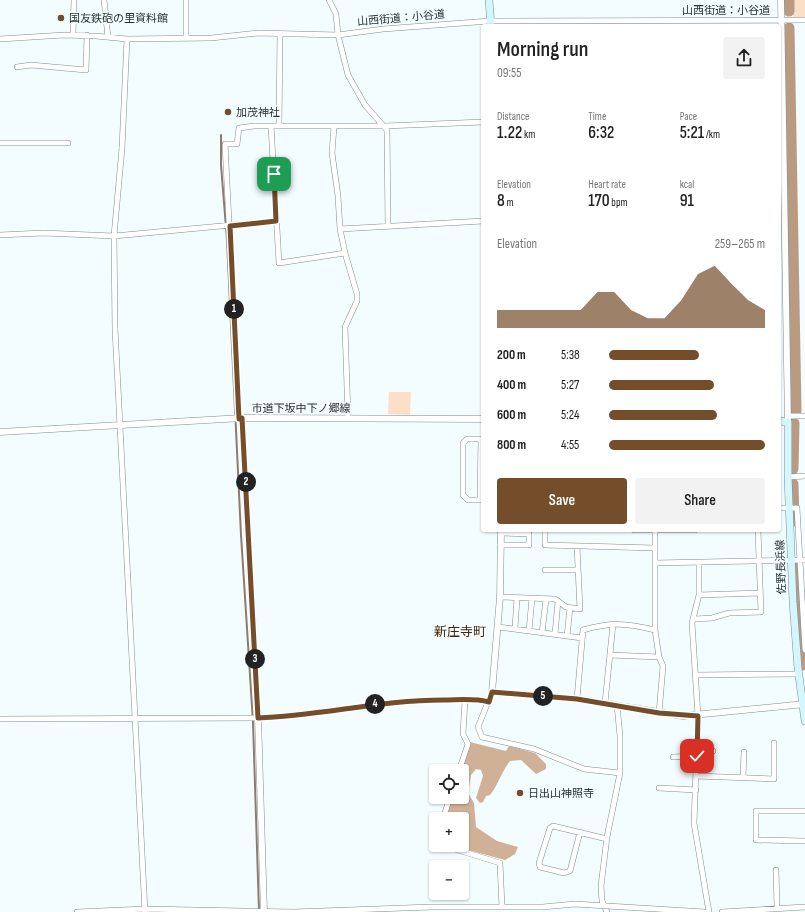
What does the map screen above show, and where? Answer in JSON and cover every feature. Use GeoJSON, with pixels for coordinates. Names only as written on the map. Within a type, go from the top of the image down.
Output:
{"type":"FeatureCollection","features":[{"type":"Feature","properties":{"kind":"main road"},"geometry":{"type":"LineString","coordinates":[[489,0],[490,24]]}},
{"type":"Feature","properties":{"kind":"main road"},"geometry":{"type":"LineString","coordinates":[[781,421],[788,419]]}},
{"type":"Feature","properties":{"kind":"main road","name":"佐野長浜線"},"geometry":{"type":"LineString","coordinates":[[788,419],[788,477],[793,508],[805,721]]}},
{"type":"Feature","properties":{"kind":"street"},"geometry":{"type":"LineString","coordinates":[[73,35],[74,0]]}},
{"type":"Feature","properties":{"kind":"street"},"geometry":{"type":"LineString","coordinates":[[104,0],[108,37]]}},
{"type":"Feature","properties":{"kind":"street"},"geometry":{"type":"LineString","coordinates":[[186,0],[186,38]]}},
{"type":"Feature","properties":{"kind":"street"},"geometry":{"type":"LineString","coordinates":[[329,0],[336,14],[338,34],[348,75],[365,105],[387,130],[388,226]]}},
{"type":"Feature","properties":{"kind":"street"},"geometry":{"type":"LineString","coordinates":[[781,0],[782,216],[788,419],[805,416]]}},
{"type":"Feature","properties":{"kind":"street","name":"山西街道：小谷道"},"geometry":{"type":"LineString","coordinates":[[490,24],[805,20]]}},
{"type":"Feature","properties":{"kind":"street","name":"山西街道：小谷道"},"geometry":{"type":"LineString","coordinates":[[0,39],[73,35],[127,39],[280,34],[338,34],[390,28],[481,24]]}},
{"type":"Feature","properties":{"kind":"street"},"geometry":{"type":"LineString","coordinates":[[279,126],[280,34]]}},
{"type":"Feature","properties":{"kind":"street"},"geometry":{"type":"LineString","coordinates":[[17,67],[30,66],[86,70],[87,35]]}},
{"type":"Feature","properties":{"kind":"street"},"geometry":{"type":"LineString","coordinates":[[127,39],[122,148],[114,236],[115,329],[145,911]]}},
{"type":"Feature","properties":{"kind":"street"},"geometry":{"type":"LineString","coordinates":[[264,911],[237,419],[230,226],[225,144],[237,144],[239,128],[271,126],[385,126],[481,122]]}},
{"type":"Feature","properties":{"kind":"street"},"geometry":{"type":"LineString","coordinates":[[271,126],[279,263],[345,252]]}},
{"type":"Feature","properties":{"kind":"street"},"geometry":{"type":"LineString","coordinates":[[334,126],[332,153],[338,196],[340,229],[357,294],[357,301],[345,327],[348,418]]}},
{"type":"Feature","properties":{"kind":"street"},"geometry":{"type":"LineString","coordinates":[[0,143],[68,144]]}},
{"type":"Feature","properties":{"kind":"street"},"geometry":{"type":"LineString","coordinates":[[0,235],[43,233],[114,236],[276,221]]}},
{"type":"Feature","properties":{"kind":"street"},"geometry":{"type":"LineString","coordinates":[[340,229],[481,221]]}},
{"type":"Feature","properties":{"kind":"street","name":"市道下坂中下ノ郷線"},"geometry":{"type":"LineString","coordinates":[[0,432],[237,419],[481,419]]}},
{"type":"Feature","properties":{"kind":"street"},"geometry":{"type":"LineString","coordinates":[[481,439],[467,439],[463,443],[462,471],[463,495],[468,500],[481,500]]}},
{"type":"Feature","properties":{"kind":"street"},"geometry":{"type":"LineString","coordinates":[[788,477],[805,476]]}},
{"type":"Feature","properties":{"kind":"street"},"geometry":{"type":"LineString","coordinates":[[781,508],[793,508]]}},
{"type":"Feature","properties":{"kind":"street"},"geometry":{"type":"LineString","coordinates":[[500,545],[529,546],[529,534],[501,532],[500,545],[500,598],[492,692],[478,727],[482,737],[534,749],[584,769],[620,773]]}},
{"type":"Feature","properties":{"kind":"street"},"geometry":{"type":"LineString","coordinates":[[545,532],[545,544],[655,548]]}},
{"type":"Feature","properties":{"kind":"street"},"geometry":{"type":"LineString","coordinates":[[655,532],[655,630],[659,657],[663,666],[659,713]]}},
{"type":"Feature","properties":{"kind":"street"},"geometry":{"type":"LineString","coordinates":[[695,619],[712,618],[729,613],[761,612],[758,532]]}},
{"type":"Feature","properties":{"kind":"street"},"geometry":{"type":"LineString","coordinates":[[500,598],[555,599],[570,608],[580,608],[577,546]]}},
{"type":"Feature","properties":{"kind":"street"},"geometry":{"type":"LineString","coordinates":[[655,563],[805,560]]}},
{"type":"Feature","properties":{"kind":"street"},"geometry":{"type":"LineString","coordinates":[[699,562],[699,595],[695,619],[692,623],[697,675],[698,716],[696,836],[709,912]]}},
{"type":"Feature","properties":{"kind":"street"},"geometry":{"type":"LineString","coordinates":[[545,570],[578,570]]}},
{"type":"Feature","properties":{"kind":"street"},"geometry":{"type":"LineString","coordinates":[[699,595],[760,593]]}},
{"type":"Feature","properties":{"kind":"street"},"geometry":{"type":"LineString","coordinates":[[515,628],[517,598]]}},
{"type":"Feature","properties":{"kind":"street"},"geometry":{"type":"LineString","coordinates":[[529,630],[532,598]]}},
{"type":"Feature","properties":{"kind":"street"},"geometry":{"type":"LineString","coordinates":[[542,632],[546,599]]}},
{"type":"Feature","properties":{"kind":"street"},"geometry":{"type":"LineString","coordinates":[[554,634],[558,601]]}},
{"type":"Feature","properties":{"kind":"street"},"geometry":{"type":"LineString","coordinates":[[799,601],[805,650]]}},
{"type":"Feature","properties":{"kind":"street"},"geometry":{"type":"LineString","coordinates":[[567,636],[570,608]]}},
{"type":"Feature","properties":{"kind":"street"},"geometry":{"type":"LineString","coordinates":[[577,699],[583,630],[613,624],[628,624],[655,630]]}},
{"type":"Feature","properties":{"kind":"street"},"geometry":{"type":"LineString","coordinates":[[605,703],[613,624]]}},
{"type":"Feature","properties":{"kind":"street"},"geometry":{"type":"LineString","coordinates":[[498,627],[515,628],[582,638]]}},
{"type":"Feature","properties":{"kind":"street"},"geometry":{"type":"LineString","coordinates":[[610,655],[659,657]]}},
{"type":"Feature","properties":{"kind":"street"},"geometry":{"type":"LineString","coordinates":[[697,675],[801,669]]}},
{"type":"Feature","properties":{"kind":"street"},"geometry":{"type":"LineString","coordinates":[[492,692],[577,699],[659,713],[698,716],[804,704]]}},
{"type":"Feature","properties":{"kind":"street"},"geometry":{"type":"LineString","coordinates":[[0,719],[288,717],[404,700],[466,700],[489,702]]}},
{"type":"Feature","properties":{"kind":"street"},"geometry":{"type":"LineString","coordinates":[[461,764],[468,744],[463,734],[466,700]]}},
{"type":"Feature","properties":{"kind":"street"},"geometry":{"type":"LineString","coordinates":[[607,912],[602,901],[601,886],[607,838],[620,773],[620,736],[617,705]]}},
{"type":"Feature","properties":{"kind":"street"},"geometry":{"type":"LineString","coordinates":[[696,776],[743,777],[774,780],[774,743]]}},
{"type":"Feature","properties":{"kind":"street"},"geometry":{"type":"LineString","coordinates":[[697,750],[713,751]]}},
{"type":"Feature","properties":{"kind":"street"},"geometry":{"type":"LineString","coordinates":[[743,777],[744,752]]}},
{"type":"Feature","properties":{"kind":"street"},"geometry":{"type":"LineString","coordinates":[[673,757],[697,756]]}},
{"type":"Feature","properties":{"kind":"street"},"geometry":{"type":"LineString","coordinates":[[659,788],[696,790]]}},
{"type":"Feature","properties":{"kind":"street"},"geometry":{"type":"LineString","coordinates":[[805,811],[756,811],[756,840],[805,841]]}},
{"type":"Feature","properties":{"kind":"street"},"geometry":{"type":"LineString","coordinates":[[580,832],[570,871],[564,873],[540,867],[539,863],[550,828],[553,826],[580,832],[607,838]]}},
{"type":"Feature","properties":{"kind":"street"},"geometry":{"type":"LineString","coordinates":[[465,852],[500,863],[502,907]]}},
{"type":"Feature","properties":{"kind":"street"},"geometry":{"type":"LineString","coordinates":[[776,870],[777,908]]}},
{"type":"Feature","properties":{"kind":"street"},"geometry":{"type":"LineString","coordinates":[[77,912],[294,912],[431,907],[502,907],[512,910],[575,904],[705,912]]}},
{"type":"Feature","properties":{"kind":"street"},"geometry":{"type":"LineString","coordinates":[[722,912],[805,907]]}},
{"type":"Feature","properties":{"kind":"shaded area"},"geometry":{"type":"Polygon","coordinates":[[[793,0],[805,0],[805,18],[793,18],[793,0]]]}},
{"type":"Feature","properties":{"kind":"shaded area"},"geometry":{"type":"Polygon","coordinates":[[[389,392],[411,392],[410,415],[388,414],[389,392]]]}},
{"type":"Feature","properties":{"kind":"shaded area"},"geometry":{"type":"Polygon","coordinates":[[[470,742],[506,751],[509,746],[535,753],[546,764],[546,769],[536,774],[521,760],[510,761],[493,791],[490,795],[486,796],[483,802],[480,803],[476,798],[483,776],[481,770],[476,769],[471,775],[469,787],[469,764],[462,764],[470,742]]]}},
{"type":"Feature","properties":{"kind":"shaded area"},"geometry":{"type":"Polygon","coordinates":[[[469,795],[474,803],[476,827],[497,841],[518,847],[515,854],[505,860],[469,850],[469,812],[447,812],[449,804],[469,804],[469,795]]]}},
{"type":"Feature","properties":{"kind":"waterway"},"geometry":{"type":"LineString","coordinates":[[789,0],[789,11]]}},
{"type":"Feature","properties":{"kind":"waterway"},"geometry":{"type":"LineString","coordinates":[[789,28],[796,411]]}},
{"type":"Feature","properties":{"kind":"waterway"},"geometry":{"type":"LineString","coordinates":[[221,135],[221,165],[227,240],[241,535],[253,722],[259,911]]}},
{"type":"Feature","properties":{"kind":"waterway"},"geometry":{"type":"LineString","coordinates":[[793,469],[794,423]]}},
{"type":"Feature","properties":{"kind":"waterway"},"geometry":{"type":"LineString","coordinates":[[793,484],[794,521]]}},
{"type":"Feature","properties":{"kind":"waterway"},"geometry":{"type":"LineString","coordinates":[[797,567],[802,665]]}},
{"type":"Feature","properties":{"kind":"place","name":"国友鉄砲の里資料館"},"geometry":{"type":"Point","coordinates":[61,18]}},
{"type":"Feature","properties":{"kind":"place","name":"加茂神社"},"geometry":{"type":"Point","coordinates":[228,112]}},
{"type":"Feature","properties":{"kind":"place","name":"日出山神照寺"},"geometry":{"type":"Point","coordinates":[520,793]}},
{"type":"Feature","properties":{"kind":"district","name":"新庄寺町"},"geometry":{"type":"Point","coordinates":[460,632]}},
{"type":"Feature","properties":{"kind":"route"},"geometry":{"type":"LineString","coordinates":[[274,174],[276,221],[230,226],[239,419],[242,418],[258,718],[288,717],[404,700],[484,700],[489,702],[492,692],[577,699],[659,713],[698,716],[697,756]]}}]}
